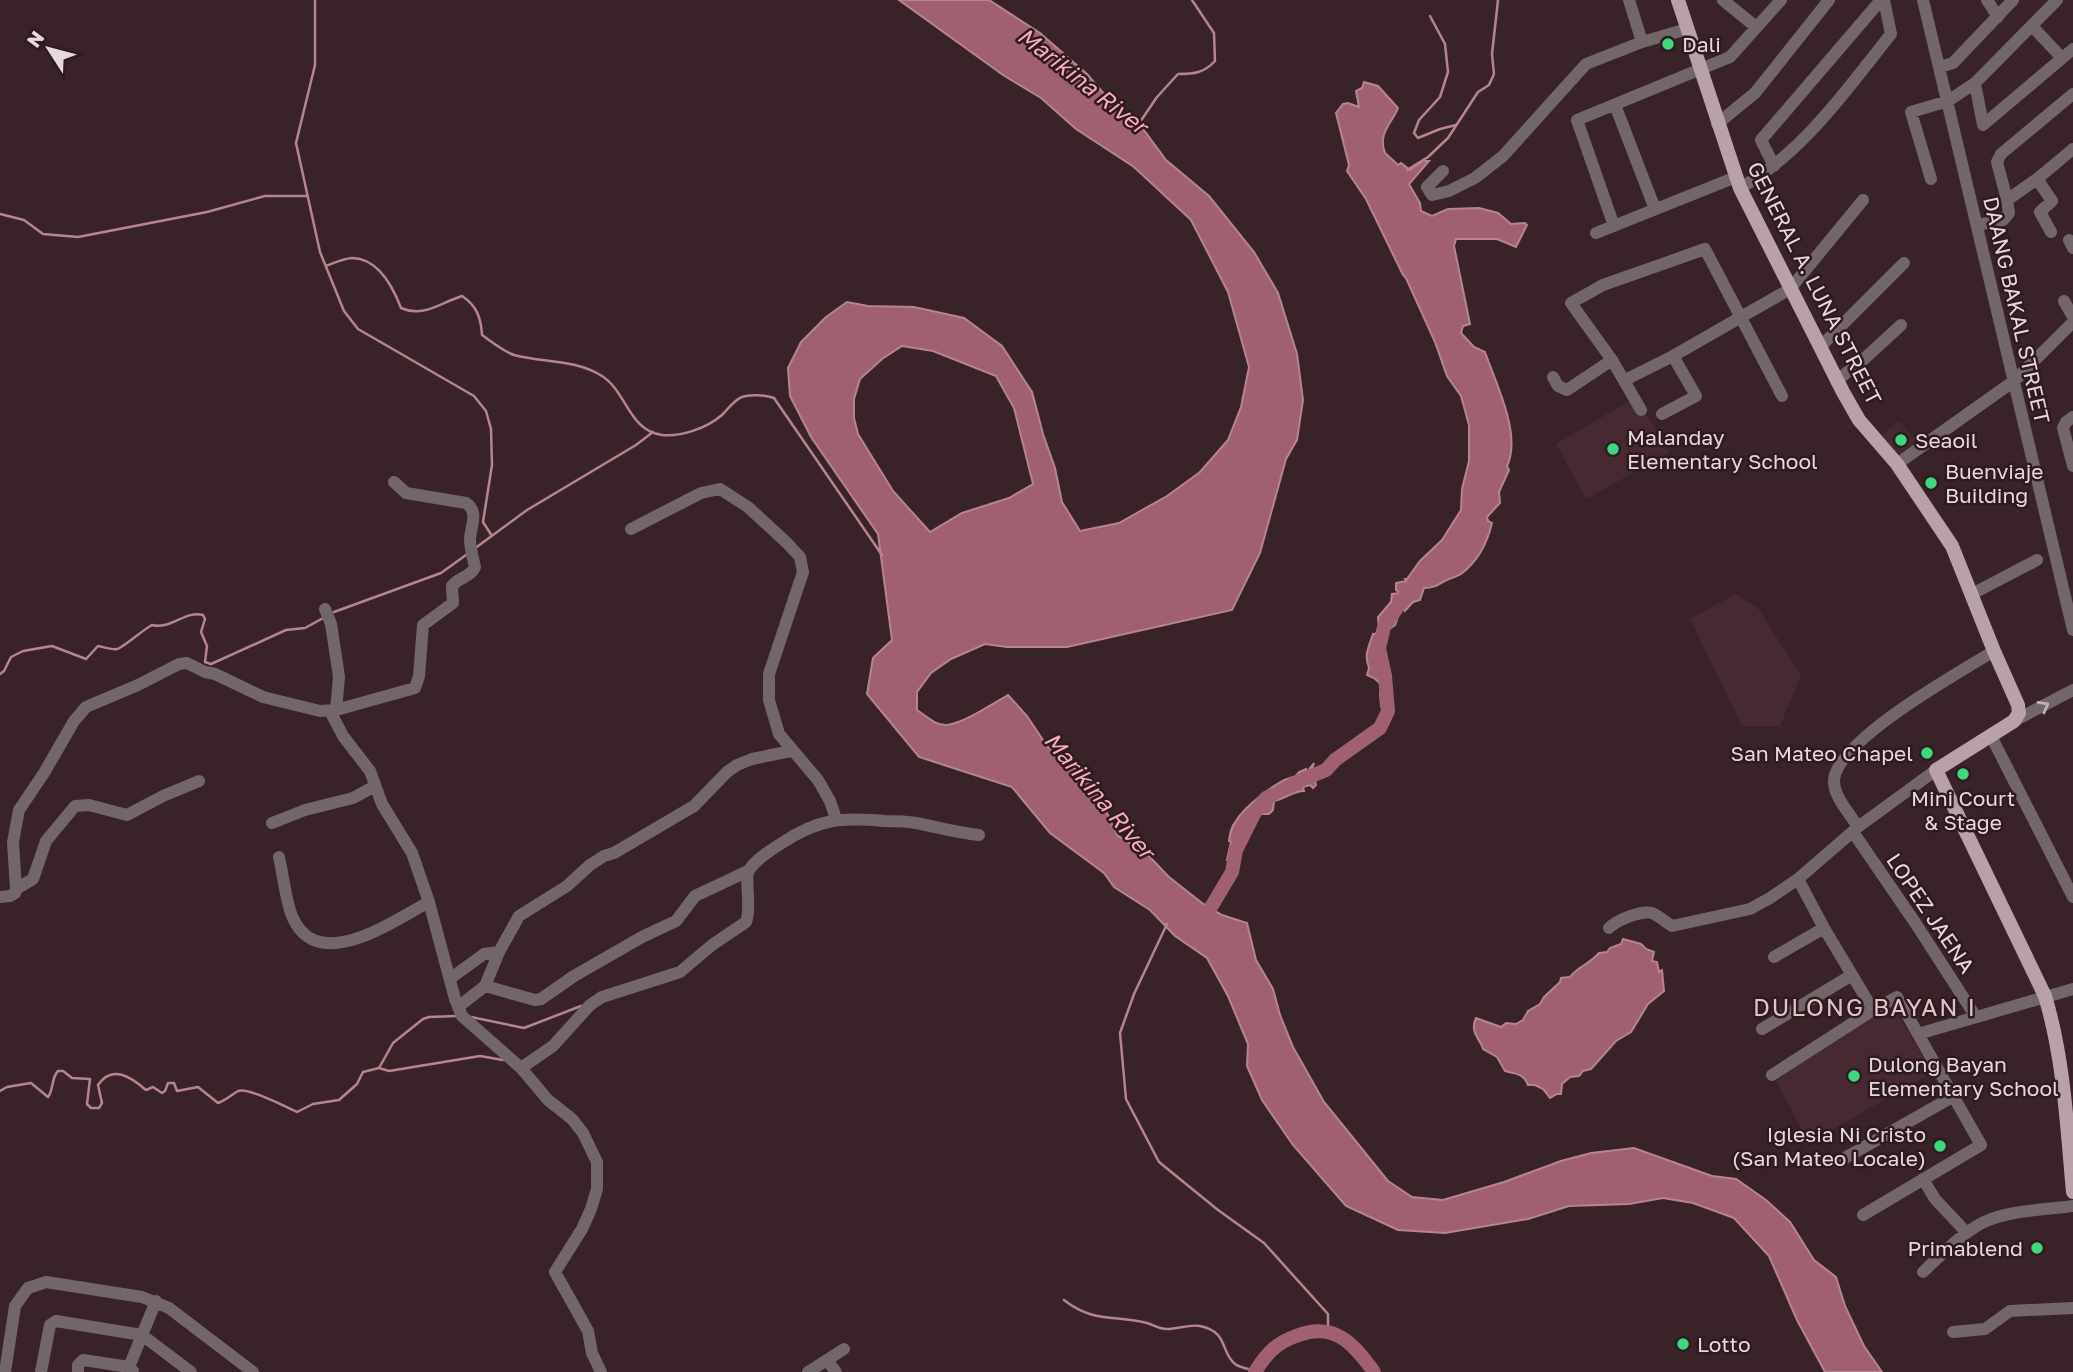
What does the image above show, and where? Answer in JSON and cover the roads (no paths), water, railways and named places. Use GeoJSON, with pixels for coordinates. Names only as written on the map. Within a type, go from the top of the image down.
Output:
{"type":"FeatureCollection","features":[{"type":"Feature","properties":{"kind":"main road","name":"GENERAL A. LUNA STREET"},"geometry":{"type":"LineString","coordinates":[[1678,0],[1738,183],[1836,380],[1859,420],[1897,464],[1952,546],[2018,705],[2019,713],[2014,721]]}},
{"type":"Feature","properties":{"kind":"main road"},"geometry":{"type":"LineString","coordinates":[[2014,721],[1936,770],[2045,996],[2051,1015],[2065,1108],[2073,1192]]}},
{"type":"Feature","properties":{"kind":"street"},"geometry":{"type":"LineString","coordinates":[[1629,0],[1642,42]]}},
{"type":"Feature","properties":{"kind":"street"},"geometry":{"type":"LineString","coordinates":[[1614,226],[1577,120],[1730,57],[1782,0]]}},
{"type":"Feature","properties":{"kind":"street"},"geometry":{"type":"LineString","coordinates":[[1717,124],[1755,93],[1829,0]]}},
{"type":"Feature","properties":{"kind":"street"},"geometry":{"type":"LineString","coordinates":[[1774,166],[1761,140],[1882,0]]}},
{"type":"Feature","properties":{"kind":"street"},"geometry":{"type":"LineString","coordinates":[[1595,233],[1655,209],[1738,183],[1774,166],[1834,106],[1891,34],[1882,0]]}},
{"type":"Feature","properties":{"kind":"street","name":"DAANG BAKAL STREET"},"geometry":{"type":"LineString","coordinates":[[1923,0],[2073,630]]}},
{"type":"Feature","properties":{"kind":"street"},"geometry":{"type":"LineString","coordinates":[[1987,0],[1998,17]]}},
{"type":"Feature","properties":{"kind":"street"},"geometry":{"type":"LineString","coordinates":[[1940,67],[1952,63],[2013,0]]}},
{"type":"Feature","properties":{"kind":"street"},"geometry":{"type":"LineString","coordinates":[[1931,179],[1911,112],[1948,102],[1975,83],[2057,0]]}},
{"type":"Feature","properties":{"kind":"street"},"geometry":{"type":"LineString","coordinates":[[1727,1],[1756,27]]}},
{"type":"Feature","properties":{"kind":"street"},"geometry":{"type":"LineString","coordinates":[[2033,27],[2062,58]]}},
{"type":"Feature","properties":{"kind":"street"},"geometry":{"type":"LineString","coordinates":[[1443,171],[1427,189],[1433,195],[1453,190],[1475,178],[1503,156],[1586,64],[1642,42],[1687,29]]}},
{"type":"Feature","properties":{"kind":"street"},"geometry":{"type":"LineString","coordinates":[[1975,83],[1983,125],[2073,49]]}},
{"type":"Feature","properties":{"kind":"street"},"geometry":{"type":"LineString","coordinates":[[1977,225],[2003,220],[2009,213],[1997,162],[2001,154],[2073,94]]}},
{"type":"Feature","properties":{"kind":"street"},"geometry":{"type":"LineString","coordinates":[[1615,105],[1655,209]]}},
{"type":"Feature","properties":{"kind":"street"},"geometry":{"type":"LineString","coordinates":[[2007,200],[2073,149]]}},
{"type":"Feature","properties":{"kind":"street"},"geometry":{"type":"LineString","coordinates":[[2037,179],[2052,201],[2040,212],[2051,232]]}},
{"type":"Feature","properties":{"kind":"street"},"geometry":{"type":"LineString","coordinates":[[1625,380],[1673,356],[1790,289],[1863,200]]}},
{"type":"Feature","properties":{"kind":"street"},"geometry":{"type":"LineString","coordinates":[[1641,410],[1612,360],[1570,303],[1603,285],[1705,249],[1782,396]]}},
{"type":"Feature","properties":{"kind":"street"},"geometry":{"type":"LineString","coordinates":[[1820,347],[1904,263]]}},
{"type":"Feature","properties":{"kind":"street"},"geometry":{"type":"LineString","coordinates":[[1897,464],[2014,381],[2073,320],[2064,300]]}},
{"type":"Feature","properties":{"kind":"street"},"geometry":{"type":"LineString","coordinates":[[1836,380],[1901,326]]}},
{"type":"Feature","properties":{"kind":"street"},"geometry":{"type":"LineString","coordinates":[[1662,414],[1696,396],[1673,356]]}},
{"type":"Feature","properties":{"kind":"street"},"geometry":{"type":"LineString","coordinates":[[1553,377],[1558,386],[1567,390],[1612,360]]}},
{"type":"Feature","properties":{"kind":"street"},"geometry":{"type":"LineString","coordinates":[[2073,417],[2063,428],[2073,466]]}},
{"type":"Feature","properties":{"kind":"street"},"geometry":{"type":"LineString","coordinates":[[0,897],[10,896],[16,889],[13,842],[19,810],[74,721],[86,707],[179,664],[187,663],[263,697],[320,711],[415,688],[419,676],[423,625],[453,603],[452,586],[470,574],[475,567],[471,550],[474,514],[472,507],[466,503],[406,493],[394,482]]}},
{"type":"Feature","properties":{"kind":"street"},"geometry":{"type":"LineString","coordinates":[[631,529],[701,493],[720,488],[748,507],[800,557],[803,572],[768,678],[769,700],[779,734],[818,780],[836,819]]}},
{"type":"Feature","properties":{"kind":"street"},"geometry":{"type":"LineString","coordinates":[[1972,594],[2037,560]]}},
{"type":"Feature","properties":{"kind":"street"},"geometry":{"type":"LineString","coordinates":[[2059,570],[2072,567]]}},
{"type":"Feature","properties":{"kind":"street"},"geometry":{"type":"LineString","coordinates":[[325,609],[331,624],[339,677],[333,710],[343,736],[370,771],[382,804],[412,853],[429,902],[458,1007],[469,1023],[521,1068],[548,1101],[572,1119],[583,1133],[597,1163],[597,1189],[591,1209],[582,1229],[555,1272],[589,1331],[592,1353],[601,1372]]}},
{"type":"Feature","properties":{"kind":"street","name":"LOPEZ JAENA"},"geometry":{"type":"LineString","coordinates":[[1976,1017],[1855,829],[1835,790],[1834,776],[1841,761],[1852,749],[1903,709],[1994,651]]}},
{"type":"Feature","properties":{"kind":"street"},"geometry":{"type":"LineString","coordinates":[[2014,721],[2073,690]]}},
{"type":"Feature","properties":{"kind":"street"},"geometry":{"type":"LineString","coordinates":[[1991,736],[2073,897]]}},
{"type":"Feature","properties":{"kind":"street"},"geometry":{"type":"LineString","coordinates":[[458,1007],[485,986],[499,952],[519,916],[567,886],[590,864],[687,810],[737,765],[791,751]]}},
{"type":"Feature","properties":{"kind":"street"},"geometry":{"type":"LineString","coordinates":[[1609,928],[1618,921],[1644,913],[1651,913],[1672,926],[1750,909],[1798,879],[1855,829],[1936,770]]}},
{"type":"Feature","properties":{"kind":"street"},"geometry":{"type":"LineString","coordinates":[[16,889],[33,879],[46,841],[75,806],[89,805],[127,816],[199,780]]}},
{"type":"Feature","properties":{"kind":"street"},"geometry":{"type":"LineString","coordinates":[[272,823],[301,811],[353,798],[374,786]]}},
{"type":"Feature","properties":{"kind":"street"},"geometry":{"type":"LineString","coordinates":[[485,986],[535,1000],[541,999],[630,943],[676,921],[695,896],[748,870],[768,852],[819,823],[836,819],[914,822],[979,835]]}},
{"type":"Feature","properties":{"kind":"street"},"geometry":{"type":"LineString","coordinates":[[279,858],[294,920],[303,933],[321,943],[338,944],[365,935],[429,902]]}},
{"type":"Feature","properties":{"kind":"street"},"geometry":{"type":"LineString","coordinates":[[521,1068],[553,1046],[590,1005],[602,997],[680,972],[712,945],[746,922],[750,899],[746,878],[748,870]]}},
{"type":"Feature","properties":{"kind":"street"},"geometry":{"type":"LineString","coordinates":[[1798,879],[1873,1010]]}},
{"type":"Feature","properties":{"kind":"street"},"geometry":{"type":"LineString","coordinates":[[1774,957],[1824,928]]}},
{"type":"Feature","properties":{"kind":"street"},"geometry":{"type":"LineString","coordinates":[[451,978],[484,954],[499,952]]}},
{"type":"Feature","properties":{"kind":"street"},"geometry":{"type":"LineString","coordinates":[[1762,1029],[1852,975]]}},
{"type":"Feature","properties":{"kind":"street"},"geometry":{"type":"LineString","coordinates":[[1918,1034],[2073,989]]}},
{"type":"Feature","properties":{"kind":"street"},"geometry":{"type":"LineString","coordinates":[[1772,1075],[1873,1010],[1898,997],[1980,1146],[1863,1214]]}},
{"type":"Feature","properties":{"kind":"street"},"geometry":{"type":"LineString","coordinates":[[1843,1159],[1954,1096]]}},
{"type":"Feature","properties":{"kind":"street"},"geometry":{"type":"LineString","coordinates":[[1923,1179],[1935,1199],[1967,1233]]}},
{"type":"Feature","properties":{"kind":"street"},"geometry":{"type":"LineString","coordinates":[[1923,1272],[1967,1233],[1986,1222],[2009,1215],[2073,1206]]}},
{"type":"Feature","properties":{"kind":"street"},"geometry":{"type":"LineString","coordinates":[[5,1372],[15,1306],[28,1288],[47,1282],[156,1301],[253,1372]]}},
{"type":"Feature","properties":{"kind":"street"},"geometry":{"type":"LineString","coordinates":[[78,1372],[78,1365],[83,1360],[132,1370],[156,1301]]}},
{"type":"Feature","properties":{"kind":"street"},"geometry":{"type":"LineString","coordinates":[[1953,1332],[1985,1329],[2010,1311],[2073,1308]]}},
{"type":"Feature","properties":{"kind":"street"},"geometry":{"type":"LineString","coordinates":[[41,1372],[50,1325],[55,1321],[142,1335],[191,1372]]}},
{"type":"Feature","properties":{"kind":"street"},"geometry":{"type":"LineString","coordinates":[[808,1372],[844,1349]]}},
{"type":"Feature","properties":{"kind":"street"},"geometry":{"type":"LineString","coordinates":[[827,1360],[836,1372]]}},
{"type":"Feature","properties":{"kind":"water","name":"Marikina River"},"geometry":{"type":"Polygon","coordinates":[[[899,0],[989,0],[1040,33],[1087,74],[1117,109],[1138,122],[1166,160],[1209,196],[1254,252],[1278,293],[1297,354],[1303,400],[1297,440],[1286,459],[1260,553],[1232,610],[1067,647],[1007,647],[985,644],[951,659],[931,673],[917,692],[917,710],[935,722],[943,725],[954,724],[1008,695],[1027,716],[1047,746],[1093,783],[1117,835],[1147,854],[1169,877],[1202,903],[1222,915],[1247,923],[1256,960],[1273,989],[1293,1047],[1324,1102],[1388,1181],[1412,1197],[1443,1200],[1561,1161],[1591,1153],[1634,1148],[1712,1176],[1736,1179],[1766,1200],[1790,1222],[1814,1260],[1836,1277],[1845,1306],[1864,1346],[1882,1372],[1825,1372],[1797,1320],[1769,1256],[1734,1218],[1693,1203],[1663,1198],[1629,1204],[1569,1206],[1528,1219],[1445,1233],[1398,1230],[1346,1206],[1293,1145],[1262,1100],[1247,1066],[1248,1044],[1228,996],[1207,958],[1175,936],[1150,910],[1114,887],[1104,873],[1050,833],[1012,787],[919,757],[867,694],[873,658],[892,640],[878,534],[811,437],[790,396],[788,368],[801,342],[826,317],[847,302],[868,306],[914,307],[964,318],[1002,346],[1032,392],[1055,468],[1062,502],[1080,531],[1119,523],[1167,496],[1200,472],[1228,440],[1241,407],[1249,367],[1228,292],[1191,220],[1134,167],[1076,129],[1041,98],[1003,75],[899,0]],[[902,346],[882,359],[860,379],[854,399],[854,418],[858,434],[893,491],[930,532],[962,513],[1009,498],[1033,484],[1014,408],[996,376],[933,351],[902,346]]]}},
{"type":"Feature","properties":{"kind":"water"},"geometry":{"type":"Polygon","coordinates":[[[1364,82],[1378,86],[1398,108],[1384,134],[1385,153],[1398,165],[1401,163],[1410,170],[1423,161],[1429,161],[1409,184],[1420,203],[1421,211],[1432,216],[1448,209],[1479,208],[1498,213],[1511,224],[1527,225],[1516,247],[1497,239],[1456,239],[1454,246],[1470,324],[1463,326],[1461,333],[1474,347],[1485,352],[1501,394],[1510,425],[1509,470],[1499,492],[1500,503],[1487,517],[1492,523],[1487,538],[1472,564],[1459,575],[1436,586],[1424,588],[1420,600],[1413,602],[1405,611],[1403,606],[1393,608],[1392,619],[1397,620],[1395,625],[1377,638],[1378,667],[1390,681],[1392,689],[1385,694],[1381,705],[1380,693],[1384,687],[1367,675],[1368,648],[1373,634],[1377,635],[1375,634],[1379,630],[1378,617],[1391,602],[1392,594],[1400,593],[1396,590],[1396,583],[1406,581],[1420,561],[1442,540],[1461,510],[1462,489],[1469,461],[1469,425],[1461,396],[1447,376],[1406,278],[1366,199],[1347,171],[1349,165],[1336,113],[1343,104],[1359,107],[1356,91],[1362,88],[1364,82]]]}},
{"type":"Feature","properties":{"kind":"water"},"geometry":{"type":"Polygon","coordinates":[[[1314,763],[1310,775],[1313,780],[1317,780],[1316,785],[1313,788],[1310,785],[1303,787],[1304,791],[1274,801],[1273,810],[1269,814],[1262,814],[1262,807],[1258,807],[1251,816],[1246,833],[1241,833],[1236,843],[1234,860],[1227,860],[1231,831],[1240,815],[1272,787],[1306,769],[1306,773],[1314,763]]]}},
{"type":"Feature","properties":{"kind":"water"},"geometry":{"type":"Polygon","coordinates":[[[1623,939],[1641,944],[1654,952],[1652,961],[1657,962],[1659,972],[1662,970],[1664,991],[1648,1004],[1631,1032],[1616,1041],[1591,1069],[1583,1071],[1579,1076],[1570,1077],[1562,1084],[1561,1094],[1550,1098],[1543,1089],[1528,1085],[1521,1076],[1505,1071],[1497,1057],[1483,1049],[1475,1032],[1476,1018],[1501,1027],[1506,1023],[1516,1024],[1523,1020],[1528,1011],[1540,1004],[1561,978],[1570,977],[1599,953],[1607,952],[1621,944],[1623,939]]]}},
{"type":"Feature","properties":{"kind":"waterway"},"geometry":{"type":"LineString","coordinates":[[315,0],[315,65],[296,143],[320,252],[344,311],[358,329],[474,396],[486,411],[491,429],[492,465],[483,522],[492,536]]}},
{"type":"Feature","properties":{"kind":"waterway","name":"Marikina River"},"geometry":{"type":"LineString","coordinates":[[1138,125],[1157,97],[1178,74],[1198,72],[1215,61],[1214,33],[1192,0]]}},
{"type":"Feature","properties":{"kind":"waterway"},"geometry":{"type":"LineString","coordinates":[[1407,170],[1428,157],[1448,138],[1478,92],[1489,85],[1494,74],[1492,54],[1498,0]]}},
{"type":"Feature","properties":{"kind":"waterway"},"geometry":{"type":"LineString","coordinates":[[1430,16],[1445,44],[1448,72],[1440,97],[1419,120],[1414,133],[1418,138],[1456,125]]}},
{"type":"Feature","properties":{"kind":"waterway"},"geometry":{"type":"LineString","coordinates":[[0,214],[24,220],[43,234],[78,237],[207,212],[265,196],[307,196]]}},
{"type":"Feature","properties":{"kind":"waterway"},"geometry":{"type":"LineString","coordinates":[[326,266],[353,258],[370,263],[389,283],[401,308],[409,311],[432,308],[462,296],[477,313],[482,335],[514,355],[570,364],[602,376],[617,391],[635,419],[651,432],[662,435],[685,433],[716,420],[742,397],[758,395],[774,398],[882,555]]}},
{"type":"Feature","properties":{"kind":"waterway"},"geometry":{"type":"LineString","coordinates":[[474,549],[527,510],[636,445],[653,432]]}},
{"type":"Feature","properties":{"kind":"waterway"},"geometry":{"type":"LineString","coordinates":[[334,612],[441,573],[466,555]]}},
{"type":"Feature","properties":{"kind":"waterway"},"geometry":{"type":"LineString","coordinates":[[1294,783],[1326,770],[1335,760],[1380,728],[1388,711],[1379,648],[1384,627],[1407,593]]}},
{"type":"Feature","properties":{"kind":"waterway"},"geometry":{"type":"LineString","coordinates":[[0,674],[11,657],[23,651],[52,646],[86,659],[98,646],[117,649],[152,625],[165,625],[196,614],[203,615],[205,619],[201,632],[207,646],[205,662],[211,664],[286,630],[305,628],[325,617]]}},
{"type":"Feature","properties":{"kind":"waterway"},"geometry":{"type":"LineString","coordinates":[[1204,919],[1232,872],[1236,850],[1254,814],[1266,798],[1273,795]]}},
{"type":"Feature","properties":{"kind":"waterway"},"geometry":{"type":"LineString","coordinates":[[1167,924],[1134,994],[1120,1033],[1126,1099],[1159,1162],[1264,1243],[1328,1314],[1328,1331]]}},
{"type":"Feature","properties":{"kind":"waterway"},"geometry":{"type":"LineString","coordinates":[[471,1017],[524,1028],[581,1006]]}},
{"type":"Feature","properties":{"kind":"waterway"},"geometry":{"type":"LineString","coordinates":[[0,1091],[7,1087],[31,1083],[48,1097],[56,1074],[63,1071],[72,1078],[90,1079],[87,1104],[91,1108],[99,1108],[102,1103],[98,1085],[109,1075],[115,1074],[128,1077],[146,1090],[153,1087],[162,1093],[168,1083],[174,1083],[177,1091],[198,1087],[218,1103],[238,1091],[250,1092],[297,1112],[313,1104],[339,1100],[357,1084],[363,1072],[379,1068],[393,1043],[423,1019],[457,1016]]}},
{"type":"Feature","properties":{"kind":"waterway"},"geometry":{"type":"LineString","coordinates":[[379,1068],[389,1071],[480,1056],[503,1060]]}},
{"type":"Feature","properties":{"kind":"waterway"},"geometry":{"type":"LineString","coordinates":[[1064,1300],[1085,1312],[1104,1317],[1147,1323],[1164,1329],[1188,1326],[1209,1329],[1220,1337],[1227,1354],[1235,1364],[1256,1371]]}},
{"type":"Feature","properties":{"kind":"waterway"},"geometry":{"type":"LineString","coordinates":[[1255,1372],[1283,1342],[1309,1332],[1321,1331],[1332,1333],[1350,1344],[1374,1372]]}},
{"type":"Feature","properties":{"kind":"place","name":"Dali"},"geometry":{"type":"Point","coordinates":[1668,44]}},
{"type":"Feature","properties":{"kind":"place","name":"Seaoil"},"geometry":{"type":"Point","coordinates":[1901,440]}},
{"type":"Feature","properties":{"kind":"place","name":"Malanday Elementary School"},"geometry":{"type":"Point","coordinates":[1613,449]}},
{"type":"Feature","properties":{"kind":"place","name":"Buenviaje Building"},"geometry":{"type":"Point","coordinates":[1931,483]}},
{"type":"Feature","properties":{"kind":"place","name":"San Mateo Chapel"},"geometry":{"type":"Point","coordinates":[1927,753]}},
{"type":"Feature","properties":{"kind":"place","name":"Mini Court & Stage"},"geometry":{"type":"Point","coordinates":[1963,774]}},
{"type":"Feature","properties":{"kind":"place","name":"Dulong Bayan Elementary School"},"geometry":{"type":"Point","coordinates":[1854,1076]}},
{"type":"Feature","properties":{"kind":"place","name":"Iglesia Ni Cristo (San Mateo Locale)"},"geometry":{"type":"Point","coordinates":[1940,1146]}},
{"type":"Feature","properties":{"kind":"place","name":"Primablend"},"geometry":{"type":"Point","coordinates":[2037,1248]}},
{"type":"Feature","properties":{"kind":"place","name":"Lotto"},"geometry":{"type":"Point","coordinates":[1683,1344]}},
{"type":"Feature","properties":{"kind":"district","name":"DULONG BAYAN I"},"geometry":{"type":"Point","coordinates":[1865,1006]}}]}
